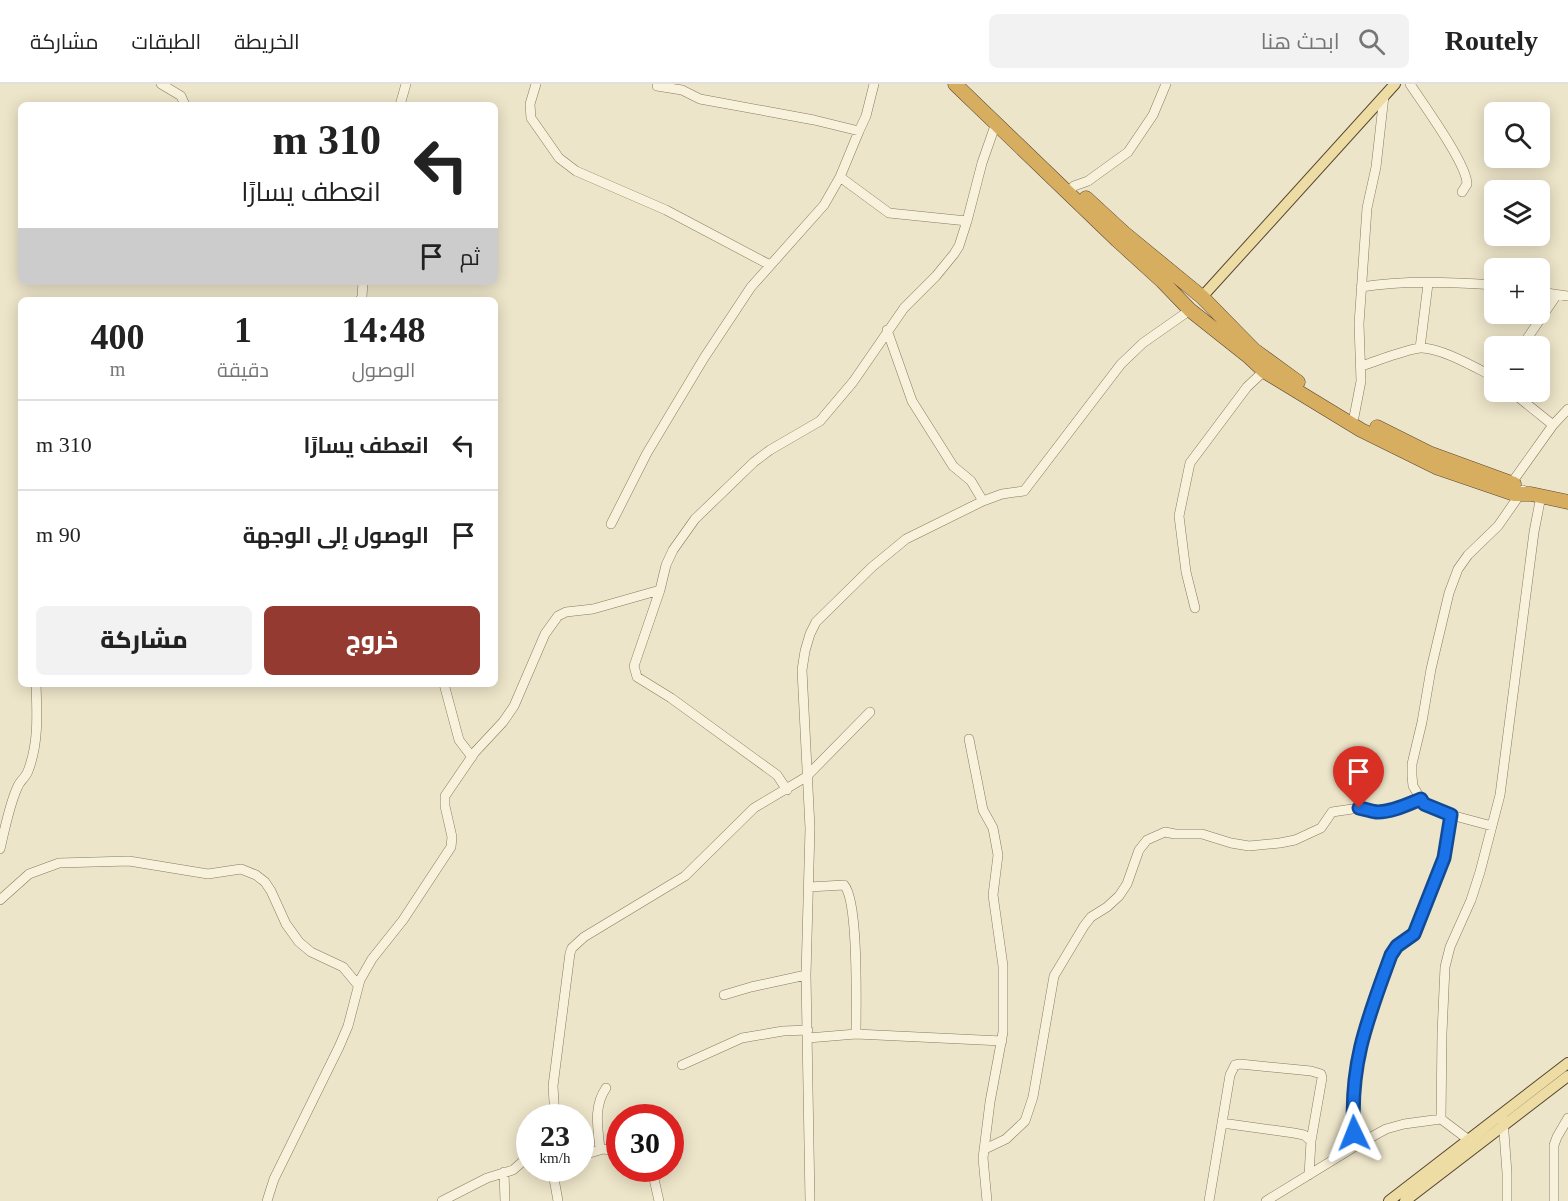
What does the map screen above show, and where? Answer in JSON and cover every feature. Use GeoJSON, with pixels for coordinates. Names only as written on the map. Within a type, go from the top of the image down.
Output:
{"type":"FeatureCollection","features":[{"type":"Feature","properties":{"kind":"highway"},"geometry":{"type":"LineString","coordinates":[[955,84],[1121,236],[1190,310],[1205,321],[1251,353],[1354,417],[1429,453],[1522,491]]}},
{"type":"Feature","properties":{"kind":"highway"},"geometry":{"type":"LineString","coordinates":[[969,84],[1071,190]]}},
{"type":"Feature","properties":{"kind":"highway"},"geometry":{"type":"LineString","coordinates":[[1121,236],[1203,297],[1264,371],[1351,424],[1438,468],[1568,502]]}},
{"type":"Feature","properties":{"kind":"highway"},"geometry":{"type":"LineString","coordinates":[[1174,292],[1184,282]]}},
{"type":"Feature","properties":{"kind":"highway"},"geometry":{"type":"LineString","coordinates":[[1205,321],[1216,310]]}},
{"type":"Feature","properties":{"kind":"main road"},"geometry":{"type":"LineString","coordinates":[[1203,297],[1395,84]]}},
{"type":"Feature","properties":{"kind":"main road"},"geometry":{"type":"LineString","coordinates":[[1503,1119],[1568,1064]]}},
{"type":"Feature","properties":{"kind":"main road"},"geometry":{"type":"LineString","coordinates":[[1389,1201],[1413,1188],[1503,1119],[1568,1076]]}},
{"type":"Feature","properties":{"kind":"main road"},"geometry":{"type":"LineString","coordinates":[[1405,1201],[1413,1188]]}},
{"type":"Feature","properties":{"kind":"street"},"geometry":{"type":"LineString","coordinates":[[161,84],[181,96],[184,102]]}},
{"type":"Feature","properties":{"kind":"street"},"geometry":{"type":"LineString","coordinates":[[401,102],[406,84]]}},
{"type":"Feature","properties":{"kind":"street"},"geometry":{"type":"LineString","coordinates":[[536,84],[530,104],[531,118],[560,158],[576,171],[666,210],[770,265]]}},
{"type":"Feature","properties":{"kind":"street"},"geometry":{"type":"LineString","coordinates":[[611,524],[665,420],[740,302],[824,205],[840,177],[866,116],[874,84]]}},
{"type":"Feature","properties":{"kind":"street"},"geometry":{"type":"LineString","coordinates":[[1071,190],[1088,181],[1128,152],[1153,115],[1166,84]]}},
{"type":"Feature","properties":{"kind":"street"},"geometry":{"type":"LineString","coordinates":[[1410,84],[1450,145],[1465,173],[1467,184],[1462,192]]}},
{"type":"Feature","properties":{"kind":"street"},"geometry":{"type":"LineString","coordinates":[[657,86],[678,88],[700,99],[814,120],[859,131]]}},
{"type":"Feature","properties":{"kind":"street"},"geometry":{"type":"LineString","coordinates":[[1354,417],[1361,366],[1359,324],[1367,208],[1376,167],[1384,96]]}},
{"type":"Feature","properties":{"kind":"street"},"geometry":{"type":"LineString","coordinates":[[787,790],[777,775],[671,698],[636,677],[634,666],[660,590],[666,565],[673,550],[695,519],[754,462],[820,421],[853,382],[904,308],[954,254],[959,246],[982,163],[996,123]]}},
{"type":"Feature","properties":{"kind":"street"},"geometry":{"type":"LineString","coordinates":[[840,177],[889,213],[967,221]]}},
{"type":"Feature","properties":{"kind":"street"},"geometry":{"type":"LineString","coordinates":[[1361,287],[1393,284],[1484,284]]}},
{"type":"Feature","properties":{"kind":"street"},"geometry":{"type":"LineString","coordinates":[[1420,348],[1428,284]]}},
{"type":"Feature","properties":{"kind":"street"},"geometry":{"type":"LineString","coordinates":[[1550,295],[1568,296]]}},
{"type":"Feature","properties":{"kind":"street"},"geometry":{"type":"LineString","coordinates":[[1529,336],[1556,296]]}},
{"type":"Feature","properties":{"kind":"street"},"geometry":{"type":"LineString","coordinates":[[810,1201],[806,975],[810,828],[802,670],[810,633],[816,622],[872,567],[906,539],[983,501],[1002,494],[1024,491],[1121,364],[1143,343],[1190,310]]}},
{"type":"Feature","properties":{"kind":"street"},"geometry":{"type":"LineString","coordinates":[[887,330],[912,401],[952,466],[971,481],[983,501]]}},
{"type":"Feature","properties":{"kind":"street"},"geometry":{"type":"LineString","coordinates":[[1361,366],[1420,348],[1459,359],[1484,372]]}},
{"type":"Feature","properties":{"kind":"street"},"geometry":{"type":"LineString","coordinates":[[1195,608],[1186,572],[1179,516],[1187,473],[1193,456],[1247,387],[1264,371]]}},
{"type":"Feature","properties":{"kind":"street"},"geometry":{"type":"LineString","coordinates":[[1524,402],[1553,426]]}},
{"type":"Feature","properties":{"kind":"street"},"geometry":{"type":"LineString","coordinates":[[1492,826],[1451,815],[1424,804],[1413,786],[1412,764],[1431,669],[1458,569],[1468,555],[1498,526],[1522,491],[1553,426],[1568,409]]}},
{"type":"Feature","properties":{"kind":"street"},"geometry":{"type":"LineString","coordinates":[[1442,1119],[1445,967],[1450,947],[1471,900],[1480,872],[1500,795],[1534,532],[1522,491]]}},
{"type":"Feature","properties":{"kind":"street"},"geometry":{"type":"LineString","coordinates":[[267,1201],[274,1179],[344,1036],[354,1007],[358,985],[372,959],[403,920],[451,848],[452,837],[444,799],[472,757],[514,706],[544,634],[558,616],[566,612],[593,609],[660,590]]}},
{"type":"Feature","properties":{"kind":"street"},"geometry":{"type":"LineString","coordinates":[[0,849],[18,786],[28,773],[38,720],[36,687]]}},
{"type":"Feature","properties":{"kind":"street"},"geometry":{"type":"LineString","coordinates":[[445,687],[459,740],[472,757]]}},
{"type":"Feature","properties":{"kind":"street"},"geometry":{"type":"LineString","coordinates":[[554,1104],[553,1086],[563,995],[572,948],[584,937],[685,876],[754,808],[806,777],[870,712]]}},
{"type":"Feature","properties":{"kind":"street"},"geometry":{"type":"LineString","coordinates":[[969,739],[983,810],[993,828],[998,855],[993,895],[1004,966],[1002,1041],[990,1102],[983,1158],[987,1201]]}},
{"type":"Feature","properties":{"kind":"street"},"geometry":{"type":"LineString","coordinates":[[985,1149],[1006,1139],[1025,1121],[1033,1097],[1054,976],[1091,917],[1119,896],[1139,850],[1147,840],[1165,832],[1202,834],[1249,846],[1280,843],[1295,840],[1321,828],[1332,812],[1359,808],[1375,813],[1421,799]]}},
{"type":"Feature","properties":{"kind":"street"},"geometry":{"type":"LineString","coordinates":[[1355,1146],[1354,1082],[1357,1058],[1367,1020],[1391,955],[1397,946],[1414,934],[1444,858],[1451,815]]}},
{"type":"Feature","properties":{"kind":"street"},"geometry":{"type":"LineString","coordinates":[[0,900],[29,873],[59,863],[129,861],[208,874],[241,869],[256,875],[265,882],[286,924],[299,942],[311,952],[343,967],[358,985]]}},
{"type":"Feature","properties":{"kind":"street"},"geometry":{"type":"LineString","coordinates":[[809,887],[844,885],[850,894],[855,940],[856,1034]]}},
{"type":"Feature","properties":{"kind":"street"},"geometry":{"type":"LineString","coordinates":[[724,995],[806,975]]}},
{"type":"Feature","properties":{"kind":"street"},"geometry":{"type":"LineString","coordinates":[[682,1065],[742,1038],[783,1031],[808,1034],[1002,1041]]}},
{"type":"Feature","properties":{"kind":"street"},"geometry":{"type":"LineString","coordinates":[[1209,1201],[1230,1075],[1235,1065],[1321,1074],[1311,1141],[1309,1175]]}},
{"type":"Feature","properties":{"kind":"street"},"geometry":{"type":"LineString","coordinates":[[600,1149],[597,1109],[600,1096],[606,1088]]}},
{"type":"Feature","properties":{"kind":"street"},"geometry":{"type":"LineString","coordinates":[[1266,1201],[1386,1129],[1442,1119],[1472,1142]]}},
{"type":"Feature","properties":{"kind":"street"},"geometry":{"type":"LineString","coordinates":[[1503,1119],[1508,1173],[1507,1201]]}},
{"type":"Feature","properties":{"kind":"street"},"geometry":{"type":"LineString","coordinates":[[1554,1201],[1554,1145],[1567,1120]]}},
{"type":"Feature","properties":{"kind":"street"},"geometry":{"type":"LineString","coordinates":[[1222,1123],[1294,1132],[1304,1135],[1311,1141]]}},
{"type":"Feature","properties":{"kind":"street"},"geometry":{"type":"LineString","coordinates":[[594,1151],[606,1149]]}},
{"type":"Feature","properties":{"kind":"street"},"geometry":{"type":"LineString","coordinates":[[442,1201],[516,1167]]}},
{"type":"Feature","properties":{"kind":"street"},"geometry":{"type":"LineString","coordinates":[[504,1172],[505,1201]]}},
{"type":"Feature","properties":{"kind":"street"},"geometry":{"type":"LineString","coordinates":[[555,1182],[558,1201]]}},
{"type":"Feature","properties":{"kind":"street"},"geometry":{"type":"LineString","coordinates":[[655,1182],[658,1201]]}},
{"type":"Feature","properties":{"kind":"route"},"geometry":{"type":"LineString","coordinates":[[1354,1133],[1354,1082],[1357,1058],[1367,1020],[1391,955],[1397,946],[1414,934],[1444,858],[1451,815],[1424,804],[1421,799],[1399,808],[1375,813],[1359,808]]}}]}
